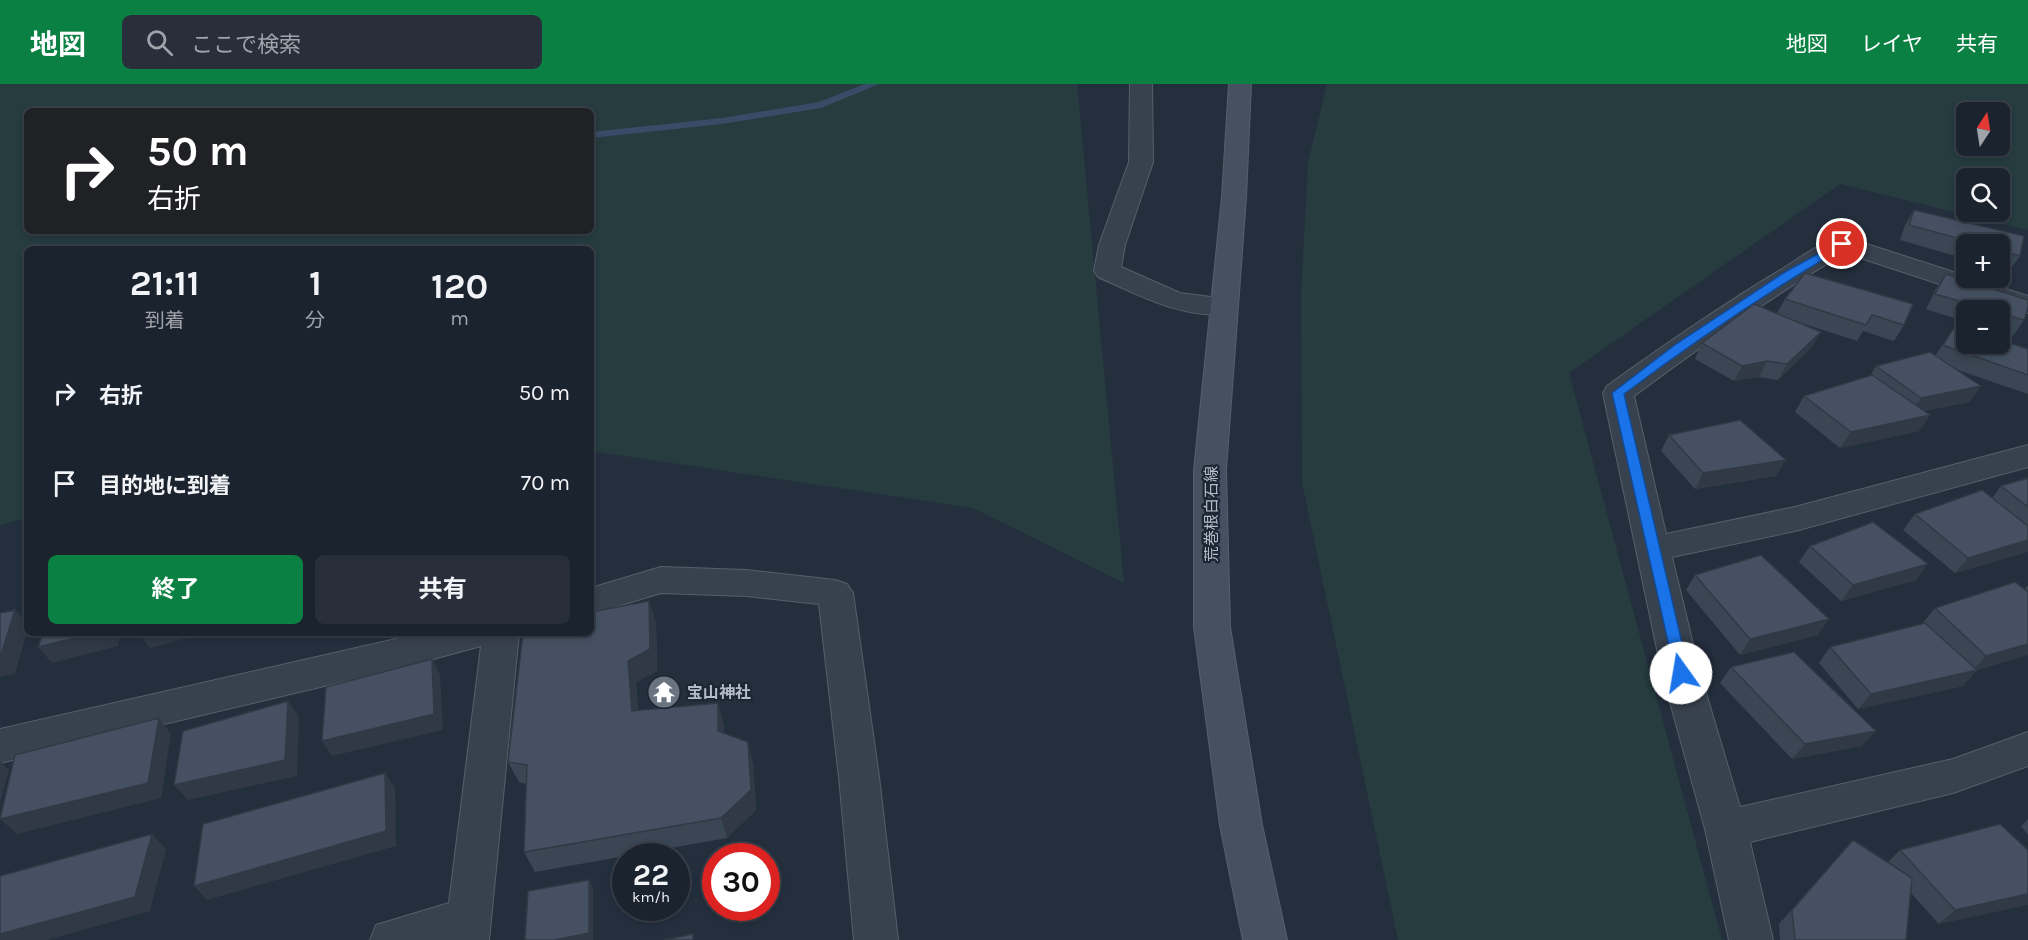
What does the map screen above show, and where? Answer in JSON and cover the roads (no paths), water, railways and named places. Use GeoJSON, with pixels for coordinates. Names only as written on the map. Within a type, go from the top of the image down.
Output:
{"type":"FeatureCollection","features":[{"type":"Feature","properties":{"kind":"street"},"geometry":{"type":"LineString","coordinates":[[1141,84],[1141,162],[1112,245],[1107,271],[1175,301],[1224,306]]}},
{"type":"Feature","properties":{"kind":"street","name":"荒巻根白石線"},"geometry":{"type":"LineString","coordinates":[[1240,84],[1234,197],[1210,470],[1212,627],[1241,825],[1264,940]]}},
{"type":"Feature","properties":{"kind":"street"},"geometry":{"type":"LineString","coordinates":[[1751,940],[1726,829],[1681,673],[1618,393],[1681,346],[1842,244],[2028,305]]}},
{"type":"Feature","properties":{"kind":"street"},"geometry":{"type":"LineString","coordinates":[[1653,549],[1795,519],[2028,456]]}},
{"type":"Feature","properties":{"kind":"street"},"geometry":{"type":"LineString","coordinates":[[594,600],[661,580],[746,583],[836,593],[876,940]]}},
{"type":"Feature","properties":{"kind":"street"},"geometry":{"type":"LineString","coordinates":[[0,746],[389,656],[466,636]]}},
{"type":"Feature","properties":{"kind":"street"},"geometry":{"type":"LineString","coordinates":[[392,940],[467,929],[501,636]]}},
{"type":"Feature","properties":{"kind":"street"},"geometry":{"type":"LineString","coordinates":[[1726,829],[1953,776],[2028,749]]}},
{"type":"Feature","properties":{"kind":"waterway"},"geometry":{"type":"LineString","coordinates":[[594,135],[722,121],[821,105],[874,84]]}},
{"type":"Feature","properties":{"kind":"place","name":"宝山神社"},"geometry":{"type":"Point","coordinates":[664,692]}}]}
